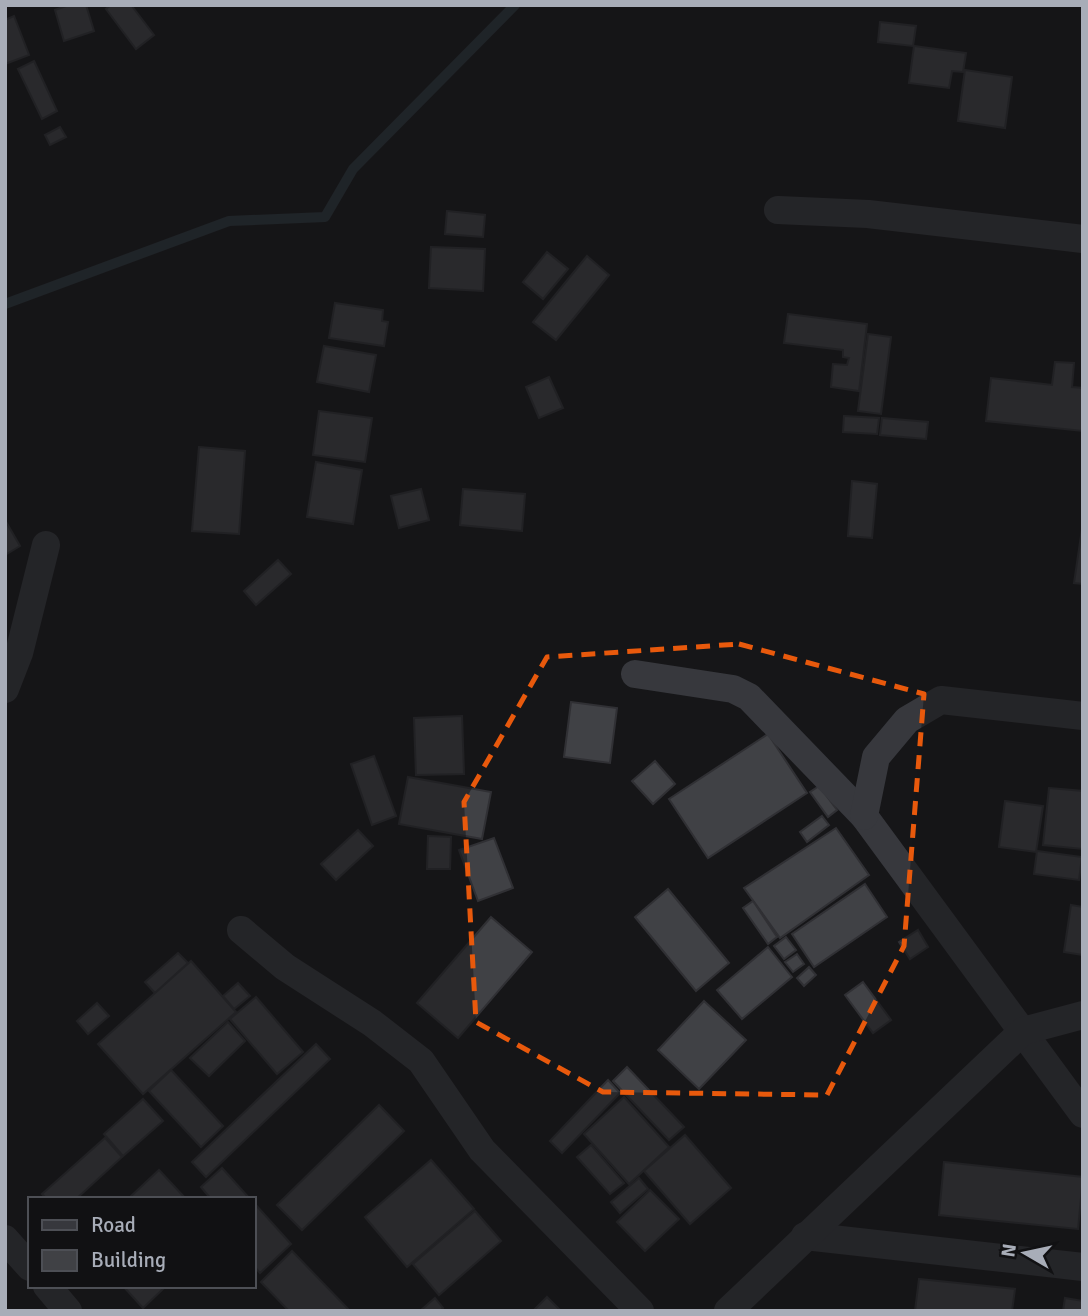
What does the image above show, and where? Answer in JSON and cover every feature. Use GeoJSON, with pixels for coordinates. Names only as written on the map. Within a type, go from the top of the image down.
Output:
{"type":"FeatureCollection","features":[{"type":"Feature","properties":{"kind":"street"},"geometry":{"type":"LineString","coordinates":[[778,210],[868,214],[1083,239]]}},
{"type":"Feature","properties":{"kind":"street"},"geometry":{"type":"LineString","coordinates":[[5,689],[19,653],[46,545]]}},
{"type":"Feature","properties":{"kind":"street"},"geometry":{"type":"LineString","coordinates":[[635,674],[742,692],[864,816],[1083,1114]]}},
{"type":"Feature","properties":{"kind":"street"},"geometry":{"type":"LineString","coordinates":[[864,816],[876,757],[907,720],[942,700],[1083,716]]}},
{"type":"Feature","properties":{"kind":"street"},"geometry":{"type":"LineString","coordinates":[[241,930],[285,967],[372,1023],[421,1061],[481,1150],[640,1311]]}},
{"type":"Feature","properties":{"kind":"street"},"geometry":{"type":"LineString","coordinates":[[728,1311],[1023,1031],[1083,1015]]}},
{"type":"Feature","properties":{"kind":"street"},"geometry":{"type":"LineString","coordinates":[[805,1236],[1083,1267]]}},
{"type":"Feature","properties":{"kind":"street"},"geometry":{"type":"LineString","coordinates":[[5,1239],[28,1265]]}},
{"type":"Feature","properties":{"kind":"street"},"geometry":{"type":"LineString","coordinates":[[49,1288],[68,1311]]}},
{"type":"Feature","properties":{"kind":"highlighted area"},"geometry":{"type":"Polygon","coordinates":[[[739,644],[924,694],[904,946],[827,1095],[603,1092],[476,1022],[464,802],[547,657],[739,644]]]}},
{"type":"Feature","properties":{"kind":"building"},"geometry":{"type":"Polygon","coordinates":[[[69,5],[86,5],[94,31],[64,41],[55,10],[69,5]]]}},
{"type":"Feature","properties":{"kind":"building"},"geometry":{"type":"Polygon","coordinates":[[[111,5],[131,5],[154,35],[136,49],[106,9],[111,5]]]}},
{"type":"Feature","properties":{"kind":"building"},"geometry":{"type":"Polygon","coordinates":[[[14,16],[29,55],[5,64],[5,20],[14,16]]]}},
{"type":"Feature","properties":{"kind":"building"},"geometry":{"type":"Polygon","coordinates":[[[880,22],[916,26],[913,46],[878,42],[880,22]]]}},
{"type":"Feature","properties":{"kind":"building"},"geometry":{"type":"Polygon","coordinates":[[[914,46],[966,53],[963,72],[952,71],[949,88],[909,83],[914,46]]]}},
{"type":"Feature","properties":{"kind":"building"},"geometry":{"type":"Polygon","coordinates":[[[34,61],[57,111],[42,119],[18,69],[34,61]]]}},
{"type":"Feature","properties":{"kind":"building"},"geometry":{"type":"Polygon","coordinates":[[[965,70],[1012,77],[1005,128],[958,121],[965,70]]]}},
{"type":"Feature","properties":{"kind":"building"},"geometry":{"type":"Polygon","coordinates":[[[60,127],[66,137],[50,145],[45,135],[60,127]]]}},
{"type":"Feature","properties":{"kind":"building"},"geometry":{"type":"Polygon","coordinates":[[[447,211],[485,215],[483,237],[445,234],[447,211]]]}},
{"type":"Feature","properties":{"kind":"building"},"geometry":{"type":"Polygon","coordinates":[[[431,247],[485,249],[483,291],[429,288],[431,247]]]}},
{"type":"Feature","properties":{"kind":"building"},"geometry":{"type":"Polygon","coordinates":[[[547,252],[568,269],[543,299],[523,282],[547,252]]]}},
{"type":"Feature","properties":{"kind":"building"},"geometry":{"type":"Polygon","coordinates":[[[587,256],[609,275],[556,340],[533,322],[587,256]]]}},
{"type":"Feature","properties":{"kind":"building"},"geometry":{"type":"Polygon","coordinates":[[[335,303],[383,310],[382,321],[388,322],[384,346],[329,338],[335,303]]]}},
{"type":"Feature","properties":{"kind":"building"},"geometry":{"type":"Polygon","coordinates":[[[788,314],[867,324],[859,391],[831,387],[833,364],[847,365],[849,358],[843,357],[843,350],[784,343],[788,314]]]}},
{"type":"Feature","properties":{"kind":"building"},"geometry":{"type":"Polygon","coordinates":[[[868,334],[891,337],[881,414],[858,411],[868,334]]]}},
{"type":"Feature","properties":{"kind":"building"},"geometry":{"type":"Polygon","coordinates":[[[324,346],[376,355],[369,392],[317,382],[324,346]]]}},
{"type":"Feature","properties":{"kind":"building"},"geometry":{"type":"Polygon","coordinates":[[[1055,362],[1074,363],[1072,387],[1083,388],[1083,431],[986,421],[991,378],[1052,385],[1055,362]]]}},
{"type":"Feature","properties":{"kind":"building"},"geometry":{"type":"Polygon","coordinates":[[[549,377],[563,408],[539,418],[526,387],[549,377]]]}},
{"type":"Feature","properties":{"kind":"building"},"geometry":{"type":"Polygon","coordinates":[[[319,411],[372,418],[365,462],[313,455],[319,411]]]}},
{"type":"Feature","properties":{"kind":"building"},"geometry":{"type":"Polygon","coordinates":[[[844,416],[879,418],[877,434],[843,432],[844,416]]]}},
{"type":"Feature","properties":{"kind":"building"},"geometry":{"type":"Polygon","coordinates":[[[882,418],[928,422],[926,439],[880,435],[882,418]]]}},
{"type":"Feature","properties":{"kind":"building"},"geometry":{"type":"Polygon","coordinates":[[[199,447],[245,451],[239,534],[192,531],[199,447]]]}},
{"type":"Feature","properties":{"kind":"building"},"geometry":{"type":"Polygon","coordinates":[[[316,462],[362,470],[353,524],[307,517],[316,462]]]}},
{"type":"Feature","properties":{"kind":"building"},"geometry":{"type":"Polygon","coordinates":[[[852,481],[877,484],[872,538],[848,536],[852,481]]]}},
{"type":"Feature","properties":{"kind":"building"},"geometry":{"type":"Polygon","coordinates":[[[421,489],[429,520],[399,528],[391,496],[421,489]]]}},
{"type":"Feature","properties":{"kind":"building"},"geometry":{"type":"Polygon","coordinates":[[[463,489],[525,494],[522,531],[460,525],[463,489]]]}},
{"type":"Feature","properties":{"kind":"building"},"geometry":{"type":"Polygon","coordinates":[[[5,520],[20,546],[5,555],[5,520]]]}},
{"type":"Feature","properties":{"kind":"building"},"geometry":{"type":"Polygon","coordinates":[[[1083,529],[1083,584],[1074,583],[1083,529]]]}},
{"type":"Feature","properties":{"kind":"building"},"geometry":{"type":"Polygon","coordinates":[[[278,560],[291,574],[256,605],[244,591],[278,560]]]}},
{"type":"Feature","properties":{"kind":"building"},"geometry":{"type":"Polygon","coordinates":[[[571,702],[617,708],[610,763],[564,757],[571,702]]]}},
{"type":"Feature","properties":{"kind":"building"},"geometry":{"type":"Polygon","coordinates":[[[462,716],[464,774],[416,775],[414,718],[462,716]]]}},
{"type":"Feature","properties":{"kind":"building"},"geometry":{"type":"Polygon","coordinates":[[[768,734],[807,793],[708,858],[669,799],[768,734]]]}},
{"type":"Feature","properties":{"kind":"building"},"geometry":{"type":"Polygon","coordinates":[[[374,756],[396,816],[372,825],[351,764],[374,756]]]}},
{"type":"Feature","properties":{"kind":"building"},"geometry":{"type":"Polygon","coordinates":[[[655,761],[675,784],[653,804],[632,781],[655,761]]]}},
{"type":"Feature","properties":{"kind":"building"},"geometry":{"type":"Polygon","coordinates":[[[408,777],[491,792],[482,839],[399,824],[408,777]]]}},
{"type":"Feature","properties":{"kind":"building"},"geometry":{"type":"Polygon","coordinates":[[[819,786],[837,810],[828,817],[810,792],[819,786]]]}},
{"type":"Feature","properties":{"kind":"building"},"geometry":{"type":"Polygon","coordinates":[[[1049,788],[1083,791],[1083,849],[1043,845],[1049,788]]]}},
{"type":"Feature","properties":{"kind":"building"},"geometry":{"type":"Polygon","coordinates":[[[1005,801],[1043,806],[1036,852],[999,847],[1005,801]]]}},
{"type":"Feature","properties":{"kind":"building"},"geometry":{"type":"Polygon","coordinates":[[[822,816],[829,825],[807,842],[800,832],[822,816]]]}},
{"type":"Feature","properties":{"kind":"building"},"geometry":{"type":"Polygon","coordinates":[[[836,828],[869,875],[780,938],[744,888],[836,828]]]}},
{"type":"Feature","properties":{"kind":"building"},"geometry":{"type":"Polygon","coordinates":[[[358,830],[373,846],[336,880],[321,864],[358,830]]]}},
{"type":"Feature","properties":{"kind":"building"},"geometry":{"type":"Polygon","coordinates":[[[428,836],[451,837],[450,869],[427,869],[428,836]]]}},
{"type":"Feature","properties":{"kind":"building"},"geometry":{"type":"Polygon","coordinates":[[[494,838],[513,888],[478,901],[459,850],[494,838]]]}},
{"type":"Feature","properties":{"kind":"building"},"geometry":{"type":"Polygon","coordinates":[[[1037,851],[1082,857],[1079,880],[1034,874],[1037,851]]]}},
{"type":"Feature","properties":{"kind":"building"},"geometry":{"type":"Polygon","coordinates":[[[865,884],[887,917],[814,967],[792,934],[865,884]]]}},
{"type":"Feature","properties":{"kind":"building"},"geometry":{"type":"Polygon","coordinates":[[[668,889],[729,963],[696,991],[635,917],[668,889]]]}},
{"type":"Feature","properties":{"kind":"building"},"geometry":{"type":"Polygon","coordinates":[[[753,901],[777,937],[768,944],[743,908],[753,901]]]}},
{"type":"Feature","properties":{"kind":"building"},"geometry":{"type":"Polygon","coordinates":[[[1071,905],[1083,907],[1083,955],[1064,952],[1071,905]]]}},
{"type":"Feature","properties":{"kind":"building"},"geometry":{"type":"Polygon","coordinates":[[[491,917],[532,952],[458,1038],[417,1003],[491,917]]]}},
{"type":"Feature","properties":{"kind":"building"},"geometry":{"type":"Polygon","coordinates":[[[918,930],[928,947],[910,959],[899,942],[918,930]]]}},
{"type":"Feature","properties":{"kind":"building"},"geometry":{"type":"Polygon","coordinates":[[[786,937],[796,950],[784,959],[774,946],[786,937]]]}},
{"type":"Feature","properties":{"kind":"building"},"geometry":{"type":"Polygon","coordinates":[[[768,947],[792,977],[742,1019],[717,990],[768,947]]]}},
{"type":"Feature","properties":{"kind":"building"},"geometry":{"type":"Polygon","coordinates":[[[178,953],[188,963],[155,993],[145,982],[178,953]]]}},
{"type":"Feature","properties":{"kind":"building"},"geometry":{"type":"Polygon","coordinates":[[[797,954],[804,964],[793,972],[785,962],[797,954]]]}},
{"type":"Feature","properties":{"kind":"building"},"geometry":{"type":"Polygon","coordinates":[[[191,961],[236,1012],[143,1094],[98,1044],[191,961]]]}},
{"type":"Feature","properties":{"kind":"building"},"geometry":{"type":"Polygon","coordinates":[[[809,967],[816,975],[804,986],[797,978],[809,967]]]}},
{"type":"Feature","properties":{"kind":"building"},"geometry":{"type":"Polygon","coordinates":[[[863,982],[891,1020],[873,1033],[845,995],[863,982]]]}},
{"type":"Feature","properties":{"kind":"building"},"geometry":{"type":"Polygon","coordinates":[[[238,983],[250,996],[234,1009],[223,996],[238,983]]]}},
{"type":"Feature","properties":{"kind":"building"},"geometry":{"type":"Polygon","coordinates":[[[256,997],[303,1052],[277,1074],[230,1019],[256,997]]]}},
{"type":"Feature","properties":{"kind":"building"},"geometry":{"type":"Polygon","coordinates":[[[704,1001],[746,1040],[699,1089],[658,1050],[704,1001]]]}},
{"type":"Feature","properties":{"kind":"building"},"geometry":{"type":"Polygon","coordinates":[[[97,1003],[109,1016],[88,1034],[77,1021],[97,1003]]]}},
{"type":"Feature","properties":{"kind":"building"},"geometry":{"type":"Polygon","coordinates":[[[228,1022],[245,1041],[209,1076],[190,1058],[228,1022]]]}},
{"type":"Feature","properties":{"kind":"building"},"geometry":{"type":"Polygon","coordinates":[[[316,1044],[330,1059],[206,1177],[192,1162],[316,1044]]]}},
{"type":"Feature","properties":{"kind":"building"},"geometry":{"type":"Polygon","coordinates":[[[627,1067],[684,1127],[669,1140],[613,1081],[627,1067]]]}},
{"type":"Feature","properties":{"kind":"building"},"geometry":{"type":"Polygon","coordinates":[[[171,1070],[223,1126],[201,1147],[149,1091],[171,1070]]]}},
{"type":"Feature","properties":{"kind":"building"},"geometry":{"type":"Polygon","coordinates":[[[608,1080],[620,1093],[562,1153],[550,1141],[608,1080]]]}},
{"type":"Feature","properties":{"kind":"building"},"geometry":{"type":"Polygon","coordinates":[[[624,1097],[669,1147],[629,1184],[584,1134],[624,1097]]]}},
{"type":"Feature","properties":{"kind":"building"},"geometry":{"type":"Polygon","coordinates":[[[143,1099],[163,1121],[123,1156],[104,1134],[143,1099]]]}},
{"type":"Feature","properties":{"kind":"building"},"geometry":{"type":"Polygon","coordinates":[[[379,1105],[404,1131],[302,1230],[277,1205],[379,1105]]]}},
{"type":"Feature","properties":{"kind":"building"},"geometry":{"type":"Polygon","coordinates":[[[685,1135],[731,1188],[690,1224],[644,1171],[685,1135]]]}},
{"type":"Feature","properties":{"kind":"building"},"geometry":{"type":"Polygon","coordinates":[[[105,1138],[122,1157],[78,1197],[45,1197],[42,1194],[105,1138]]]}},
{"type":"Feature","properties":{"kind":"building"},"geometry":{"type":"Polygon","coordinates":[[[591,1145],[624,1183],[610,1194],[577,1157],[591,1145]]]}},
{"type":"Feature","properties":{"kind":"building"},"geometry":{"type":"Polygon","coordinates":[[[431,1160],[474,1209],[407,1267],[365,1217],[431,1160]]]}},
{"type":"Feature","properties":{"kind":"building"},"geometry":{"type":"Polygon","coordinates":[[[944,1162],[1083,1177],[1078,1229],[939,1215],[944,1162]]]}},
{"type":"Feature","properties":{"kind":"building"},"geometry":{"type":"Polygon","coordinates":[[[222,1168],[248,1197],[209,1197],[201,1187],[222,1168]]]}},
{"type":"Feature","properties":{"kind":"building"},"geometry":{"type":"Polygon","coordinates":[[[159,1170],[184,1197],[130,1197],[159,1170]]]}},
{"type":"Feature","properties":{"kind":"building"},"geometry":{"type":"Polygon","coordinates":[[[639,1178],[648,1189],[620,1213],[611,1202],[639,1178]]]}},
{"type":"Feature","properties":{"kind":"building"},"geometry":{"type":"Polygon","coordinates":[[[650,1190],[679,1219],[645,1251],[617,1222],[650,1190]]]}},
{"type":"Feature","properties":{"kind":"building"},"geometry":{"type":"Polygon","coordinates":[[[256,1205],[291,1244],[260,1273],[256,1268],[256,1205]]]}},
{"type":"Feature","properties":{"kind":"building"},"geometry":{"type":"Polygon","coordinates":[[[475,1211],[501,1241],[439,1295],[413,1264],[475,1211]]]}},
{"type":"Feature","properties":{"kind":"building"},"geometry":{"type":"Polygon","coordinates":[[[292,1251],[350,1311],[289,1311],[261,1282],[292,1251]]]}},
{"type":"Feature","properties":{"kind":"building"},"geometry":{"type":"Polygon","coordinates":[[[919,1279],[1015,1289],[1012,1311],[915,1311],[919,1279]]]}},
{"type":"Feature","properties":{"kind":"building"},"geometry":{"type":"Polygon","coordinates":[[[125,1288],[164,1288],[143,1308],[125,1288]]]}},
{"type":"Feature","properties":{"kind":"building"},"geometry":{"type":"Polygon","coordinates":[[[547,1297],[561,1311],[533,1311],[547,1297]]]}},
{"type":"Feature","properties":{"kind":"building"},"geometry":{"type":"Polygon","coordinates":[[[435,1298],[443,1308],[440,1311],[420,1311],[435,1298]]]}},
{"type":"Feature","properties":{"kind":"building"},"geometry":{"type":"Polygon","coordinates":[[[1065,1298],[1083,1301],[1083,1311],[1063,1311],[1065,1298]]]}},
{"type":"Feature","properties":{"kind":"waterway"},"geometry":{"type":"LineString","coordinates":[[5,304],[229,221],[325,217],[353,169],[515,5]]}}]}
